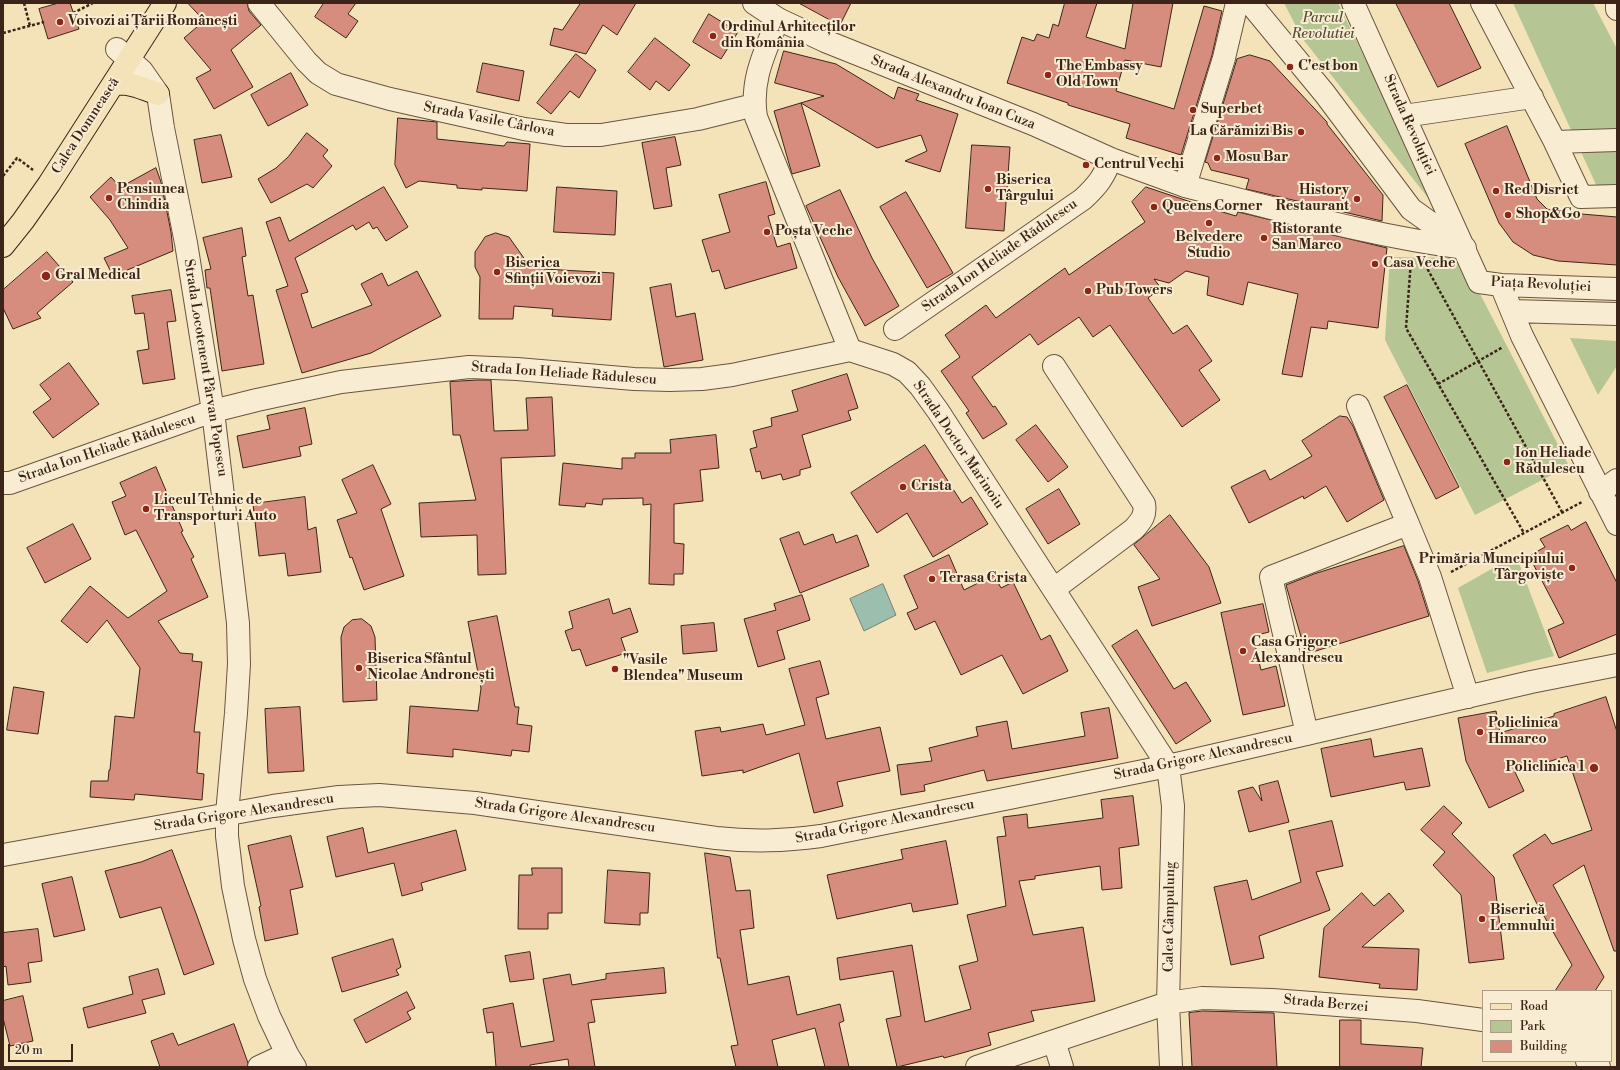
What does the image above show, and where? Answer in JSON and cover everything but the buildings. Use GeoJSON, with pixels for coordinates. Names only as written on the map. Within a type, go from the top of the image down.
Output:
{"type":"FeatureCollection","features":[{"type":"Feature","properties":{"kind":"main road","name":"Calea Domnească"},"geometry":{"type":"LineString","coordinates":[[3,246],[45,190],[113,84],[123,54],[148,3]]}},
{"type":"Feature","properties":{"kind":"main road","name":"Calea Domnească"},"geometry":{"type":"LineString","coordinates":[[3,222],[123,54],[165,3]]}},
{"type":"Feature","properties":{"kind":"main road"},"geometry":{"type":"LineString","coordinates":[[113,84],[134,84],[158,94]]}},
{"type":"Feature","properties":{"kind":"street","name":"Strada Vasile Cârlova"},"geometry":{"type":"LineString","coordinates":[[259,3],[306,61],[318,73],[336,84],[390,99],[510,126],[566,135],[602,135],[698,119],[754,104]]}},
{"type":"Feature","properties":{"kind":"street","name":"Strada Alexandru Ioan Cuza"},"geometry":{"type":"LineString","coordinates":[[754,3],[778,19],[825,42],[1033,124],[1111,159],[1186,186],[1352,227],[1422,242],[1464,248]]}},
{"type":"Feature","properties":{"kind":"street"},"geometry":{"type":"LineString","coordinates":[[1186,186],[1224,58],[1237,3]]}},
{"type":"Feature","properties":{"kind":"street"},"geometry":{"type":"LineString","coordinates":[[1250,3],[1325,94],[1411,209],[1464,248]]}},
{"type":"Feature","properties":{"kind":"street","name":"Strada Revoluției"},"geometry":{"type":"LineString","coordinates":[[1353,3],[1464,248]]}},
{"type":"Feature","properties":{"kind":"street"},"geometry":{"type":"LineString","coordinates":[[1482,3],[1555,142],[1581,196],[1617,196]]}},
{"type":"Feature","properties":{"kind":"street"},"geometry":{"type":"LineString","coordinates":[[778,19],[760,68],[755,87],[754,104],[756,117],[850,350]]}},
{"type":"Feature","properties":{"kind":"street","name":"Strada Locotenent Pârvan Popescu"},"geometry":{"type":"LineString","coordinates":[[123,54],[142,71],[158,94],[163,128],[186,243],[213,411],[238,623],[236,713],[227,814],[227,836],[233,886],[244,939],[261,994],[291,1061]]}},
{"type":"Feature","properties":{"kind":"street"},"geometry":{"type":"LineString","coordinates":[[1404,116],[1532,98]]}},
{"type":"Feature","properties":{"kind":"street"},"geometry":{"type":"LineString","coordinates":[[1555,142],[1617,140]]}},
{"type":"Feature","properties":{"kind":"street","name":"Strada Ion Heliade Rădulescu"},"geometry":{"type":"LineString","coordinates":[[895,329],[1083,199],[1097,186],[1105,174],[1111,159]]}},
{"type":"Feature","properties":{"kind":"street","name":"Piața Revoluției"},"geometry":{"type":"LineString","coordinates":[[1464,248],[1479,282],[1501,285],[1617,288]]}},
{"type":"Feature","properties":{"kind":"street"},"geometry":{"type":"LineString","coordinates":[[1501,285],[1522,336],[1583,460],[1608,486],[1617,524]]}},
{"type":"Feature","properties":{"kind":"street"},"geometry":{"type":"LineString","coordinates":[[1512,311],[1617,314]]}},
{"type":"Feature","properties":{"kind":"street","name":"Strada Ion Heliade Rădulescu"},"geometry":{"type":"LineString","coordinates":[[3,483],[10,483],[213,411],[304,389],[341,382],[432,370],[470,367],[490,367],[634,380],[702,379],[732,375],[850,350]]}},
{"type":"Feature","properties":{"kind":"street","name":"Strada Doctor Marinoiu"},"geometry":{"type":"LineString","coordinates":[[850,350],[893,364],[907,372],[920,386],[1054,589],[1168,766]]}},
{"type":"Feature","properties":{"kind":"street"},"geometry":{"type":"LineString","coordinates":[[1054,366],[1144,504],[1146,512],[1142,520],[1134,529],[1054,589]]}},
{"type":"Feature","properties":{"kind":"street"},"geometry":{"type":"LineString","coordinates":[[1358,406],[1432,582],[1468,697]]}},
{"type":"Feature","properties":{"kind":"street"},"geometry":{"type":"LineString","coordinates":[[1307,734],[1271,577],[1408,524]]}},
{"type":"Feature","properties":{"kind":"street","name":"Strada Grigore Alexandrescu"},"geometry":{"type":"LineString","coordinates":[[3,855],[227,814],[314,800],[379,795],[474,803],[716,838],[749,841],[782,841],[821,836],[1168,766],[1468,697],[1617,665]]}},
{"type":"Feature","properties":{"kind":"street","name":"Calea Câmpulung"},"geometry":{"type":"LineString","coordinates":[[1168,766],[1172,785],[1173,806],[1168,1003],[1171,1067]]}},
{"type":"Feature","properties":{"kind":"street","name":"Strada Berzei"},"geometry":{"type":"LineString","coordinates":[[977,1067],[1168,1003],[1202,998],[1272,1000],[1417,1011],[1482,1020]]}},
{"type":"Feature","properties":{"kind":"street"},"geometry":{"type":"LineString","coordinates":[[1054,1042],[1062,1067]]}},
{"type":"Feature","properties":{"kind":"street"},"geometry":{"type":"LineString","coordinates":[[259,1067],[291,1061]]}},
{"type":"Feature","properties":{"kind":"street"},"geometry":{"type":"LineString","coordinates":[[1589,1062],[1599,1067]]}},
{"type":"Feature","properties":{"kind":"path"},"geometry":{"type":"LineString","coordinates":[[24,3],[30,26]]}},
{"type":"Feature","properties":{"kind":"path"},"geometry":{"type":"LineString","coordinates":[[73,13],[93,3]]}},
{"type":"Feature","properties":{"kind":"path"},"geometry":{"type":"LineString","coordinates":[[3,33],[44,22]]}},
{"type":"Feature","properties":{"kind":"path"},"geometry":{"type":"LineString","coordinates":[[3,176],[17,158],[38,174]]}},
{"type":"Feature","properties":{"kind":"path"},"geometry":{"type":"LineString","coordinates":[[1422,242],[1428,270],[1562,512]]}},
{"type":"Feature","properties":{"kind":"path"},"geometry":{"type":"LineString","coordinates":[[1422,242],[1406,328],[1524,533]]}},
{"type":"Feature","properties":{"kind":"path"},"geometry":{"type":"LineString","coordinates":[[1438,384],[1522,336]]}},
{"type":"Feature","properties":{"kind":"path"},"geometry":{"type":"LineString","coordinates":[[1432,582],[1608,486]]}},
{"type":"Feature","properties":{"kind":"green space","name":"Parcul Revolutiei"},"geometry":{"type":"Polygon","coordinates":[[[1284,3],[1338,3],[1440,213],[1302,38],[1284,3]]]}},
{"type":"Feature","properties":{"kind":"green space"},"geometry":{"type":"Polygon","coordinates":[[[1513,3],[1593,3],[1617,49],[1617,188],[1598,189],[1513,3]]]}},
{"type":"Feature","properties":{"kind":"green space"},"geometry":{"type":"Polygon","coordinates":[[[1390,257],[1450,258],[1463,261],[1569,466],[1475,515],[1385,340],[1390,257]]]}},
{"type":"Feature","properties":{"kind":"green space"},"geometry":{"type":"Polygon","coordinates":[[[1570,338],[1617,341],[1617,366],[1598,395],[1570,338]]]}},
{"type":"Feature","properties":{"kind":"green space"},"geometry":{"type":"Polygon","coordinates":[[[1516,555],[1554,656],[1487,673],[1458,588],[1516,555]]]}},
{"type":"Feature","properties":{"kind":"shaded area"},"geometry":{"type":"Polygon","coordinates":[[[883,584],[896,615],[864,631],[850,599],[883,584]]]}},
{"type":"Feature","properties":{"kind":"place","name":"Voivozi ai Țării Românești"},"geometry":{"type":"Point","coordinates":[60,22]}},
{"type":"Feature","properties":{"kind":"place","name":"Ordinul Arhitecților din România"},"geometry":{"type":"Point","coordinates":[713,36]}},
{"type":"Feature","properties":{"kind":"place","name":"C'est bon"},"geometry":{"type":"Point","coordinates":[1290,67]}},
{"type":"Feature","properties":{"kind":"place","name":"The Embassy Old Town"},"geometry":{"type":"Point","coordinates":[1048,75]}},
{"type":"Feature","properties":{"kind":"place","name":"Superbet"},"geometry":{"type":"Point","coordinates":[1193,110]}},
{"type":"Feature","properties":{"kind":"place","name":"La Cărămizi Bis"},"geometry":{"type":"Point","coordinates":[1301,132]}},
{"type":"Feature","properties":{"kind":"place","name":"Mosu Bar"},"geometry":{"type":"Point","coordinates":[1217,158]}},
{"type":"Feature","properties":{"kind":"place","name":"Centrul Vechi"},"geometry":{"type":"Point","coordinates":[1086,165]}},
{"type":"Feature","properties":{"kind":"place","name":"Biserica Târgului"},"geometry":{"type":"Point","coordinates":[988,189]}},
{"type":"Feature","properties":{"kind":"place","name":"Red Disrict"},"geometry":{"type":"Point","coordinates":[1496,191]}},
{"type":"Feature","properties":{"kind":"place","name":"Pensiunea Chindia"},"geometry":{"type":"Point","coordinates":[109,198]}},
{"type":"Feature","properties":{"kind":"place","name":"History Restaurant"},"geometry":{"type":"Point","coordinates":[1357,199]}},
{"type":"Feature","properties":{"kind":"place","name":"Queens Corner"},"geometry":{"type":"Point","coordinates":[1154,207]}},
{"type":"Feature","properties":{"kind":"place","name":"Shop&Go"},"geometry":{"type":"Point","coordinates":[1508,215]}},
{"type":"Feature","properties":{"kind":"place","name":"Belvedere Studio"},"geometry":{"type":"Point","coordinates":[1209,223]}},
{"type":"Feature","properties":{"kind":"place","name":"Poșta Veche"},"geometry":{"type":"Point","coordinates":[767,232]}},
{"type":"Feature","properties":{"kind":"place","name":"Ristorante San Marco"},"geometry":{"type":"Point","coordinates":[1264,238]}},
{"type":"Feature","properties":{"kind":"place","name":"Casa Veche"},"geometry":{"type":"Point","coordinates":[1375,264]}},
{"type":"Feature","properties":{"kind":"place","name":"Biserica Sfinții Voievozi"},"geometry":{"type":"Point","coordinates":[497,272]}},
{"type":"Feature","properties":{"kind":"place","name":"Gral Medical"},"geometry":{"type":"Point","coordinates":[46,276]}},
{"type":"Feature","properties":{"kind":"place","name":"Pub Towers"},"geometry":{"type":"Point","coordinates":[1088,291]}},
{"type":"Feature","properties":{"kind":"place","name":"Ion Heliade Rădulescu"},"geometry":{"type":"Point","coordinates":[1507,462]}},
{"type":"Feature","properties":{"kind":"place","name":"Crista"},"geometry":{"type":"Point","coordinates":[903,487]}},
{"type":"Feature","properties":{"kind":"place","name":"Liceul Tehnic de Transporturi Auto"},"geometry":{"type":"Point","coordinates":[146,509]}},
{"type":"Feature","properties":{"kind":"place","name":"Primăria Muncipiului Târgoviște"},"geometry":{"type":"Point","coordinates":[1572,568]}},
{"type":"Feature","properties":{"kind":"place","name":"Terasa Crista"},"geometry":{"type":"Point","coordinates":[932,579]}},
{"type":"Feature","properties":{"kind":"place","name":"Casa Grigore Alexandrescu"},"geometry":{"type":"Point","coordinates":[1243,651]}},
{"type":"Feature","properties":{"kind":"place","name":"Biserica Sfântul Nicolae Andronești"},"geometry":{"type":"Point","coordinates":[359,668]}},
{"type":"Feature","properties":{"kind":"place","name":"\"Vasile Blendea\" Museum"},"geometry":{"type":"Point","coordinates":[615,669]}},
{"type":"Feature","properties":{"kind":"place","name":"Policlinica Himarco"},"geometry":{"type":"Point","coordinates":[1480,732]}},
{"type":"Feature","properties":{"kind":"place","name":"Policlinica 1"},"geometry":{"type":"Point","coordinates":[1594,768]}},
{"type":"Feature","properties":{"kind":"place","name":"Biserică Lemnului"},"geometry":{"type":"Point","coordinates":[1482,919]}}]}
